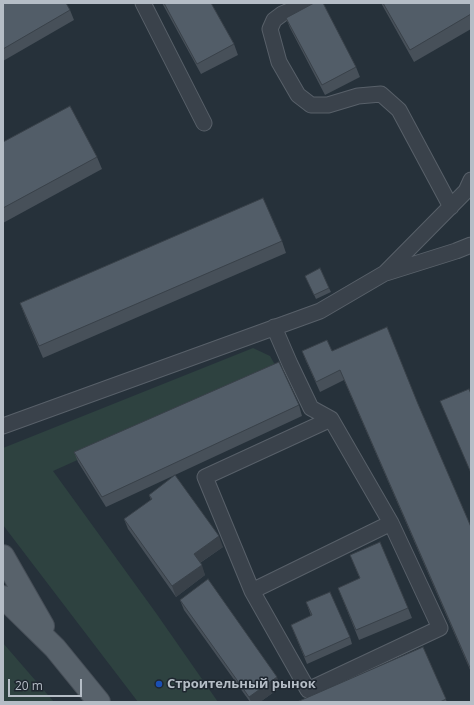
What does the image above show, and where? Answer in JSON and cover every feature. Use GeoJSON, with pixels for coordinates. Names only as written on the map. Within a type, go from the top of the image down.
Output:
{"type":"FeatureCollection","features":[{"type":"Feature","properties":{"kind":"main road"},"geometry":{"type":"LineString","coordinates":[[3,556],[55,648]]}},
{"type":"Feature","properties":{"kind":"main road"},"geometry":{"type":"LineString","coordinates":[[3,597],[55,648],[99,702]]}},
{"type":"Feature","properties":{"kind":"lane"},"geometry":{"type":"LineString","coordinates":[[143,3],[204,123]]}},
{"type":"Feature","properties":{"kind":"lane"},"geometry":{"type":"LineString","coordinates":[[308,3],[282,14],[274,20],[270,29],[279,62],[298,95],[311,105],[328,105],[358,96],[381,94],[399,110],[451,207]]}},
{"type":"Feature","properties":{"kind":"lane"},"geometry":{"type":"LineString","coordinates":[[385,273],[466,191],[471,180]]}},
{"type":"Feature","properties":{"kind":"lane"},"geometry":{"type":"LineString","coordinates":[[3,426],[320,311],[385,273],[471,245]]}},
{"type":"Feature","properties":{"kind":"lane"},"geometry":{"type":"LineString","coordinates":[[274,327],[311,408],[331,419],[391,523],[440,628],[308,690],[252,591],[205,477],[331,419]]}},
{"type":"Feature","properties":{"kind":"lane"},"geometry":{"type":"LineString","coordinates":[[252,591],[391,523]]}},
{"type":"Feature","properties":{"kind":"green space"},"geometry":{"type":"Polygon","coordinates":[[[253,348],[270,356],[278,370],[53,471],[156,613],[218,702],[138,702],[3,525],[3,448],[253,348]]]}},
{"type":"Feature","properties":{"kind":"green space"},"geometry":{"type":"Polygon","coordinates":[[[3,643],[54,702],[3,702],[3,643]]]}},
{"type":"Feature","properties":{"kind":"building"},"geometry":{"type":"Polygon","coordinates":[[[3,3],[66,3],[70,10],[3,49],[3,3]]]}},
{"type":"Feature","properties":{"kind":"building"},"geometry":{"type":"Polygon","coordinates":[[[164,3],[211,3],[234,44],[197,64],[164,3]]]}},
{"type":"Feature","properties":{"kind":"building"},"geometry":{"type":"Polygon","coordinates":[[[314,3],[323,3],[356,67],[322,85],[286,18],[314,3]]]}},
{"type":"Feature","properties":{"kind":"building"},"geometry":{"type":"Polygon","coordinates":[[[383,3],[471,3],[471,14],[410,50],[383,3]]]}},
{"type":"Feature","properties":{"kind":"building"},"geometry":{"type":"Polygon","coordinates":[[[70,106],[97,157],[3,208],[3,142],[70,106]]]}},
{"type":"Feature","properties":{"kind":"building"},"geometry":{"type":"Polygon","coordinates":[[[263,198],[282,241],[39,346],[20,303],[263,198]]]}},
{"type":"Feature","properties":{"kind":"building"},"geometry":{"type":"Polygon","coordinates":[[[320,268],[329,288],[314,295],[305,276],[320,268]]]}},
{"type":"Feature","properties":{"kind":"building"},"geometry":{"type":"Polygon","coordinates":[[[387,327],[418,404],[471,527],[471,670],[340,370],[316,382],[302,351],[327,340],[332,351],[387,327]]]}},
{"type":"Feature","properties":{"kind":"building"},"geometry":{"type":"Polygon","coordinates":[[[279,362],[299,405],[102,497],[74,452],[279,362]]]}},
{"type":"Feature","properties":{"kind":"building"},"geometry":{"type":"Polygon","coordinates":[[[469,389],[471,394],[471,473],[440,401],[469,389]]]}},
{"type":"Feature","properties":{"kind":"building"},"geometry":{"type":"Polygon","coordinates":[[[175,475],[219,536],[194,554],[202,565],[172,586],[124,519],[152,499],[149,495],[175,475]]]}},
{"type":"Feature","properties":{"kind":"building"},"geometry":{"type":"Polygon","coordinates":[[[380,542],[408,608],[356,630],[338,588],[360,578],[350,555],[380,542]]]}},
{"type":"Feature","properties":{"kind":"building"},"geometry":{"type":"Polygon","coordinates":[[[208,579],[277,677],[249,697],[180,600],[208,579]]]}},
{"type":"Feature","properties":{"kind":"building"},"geometry":{"type":"Polygon","coordinates":[[[330,592],[350,637],[305,657],[291,625],[312,615],[306,602],[330,592]]]}},
{"type":"Feature","properties":{"kind":"building"},"geometry":{"type":"Polygon","coordinates":[[[423,647],[446,699],[440,702],[297,702],[423,647]]]}},
{"type":"Feature","properties":{"kind":"place","name":"Строительный рынок"},"geometry":{"type":"Point","coordinates":[159,684]}}]}
